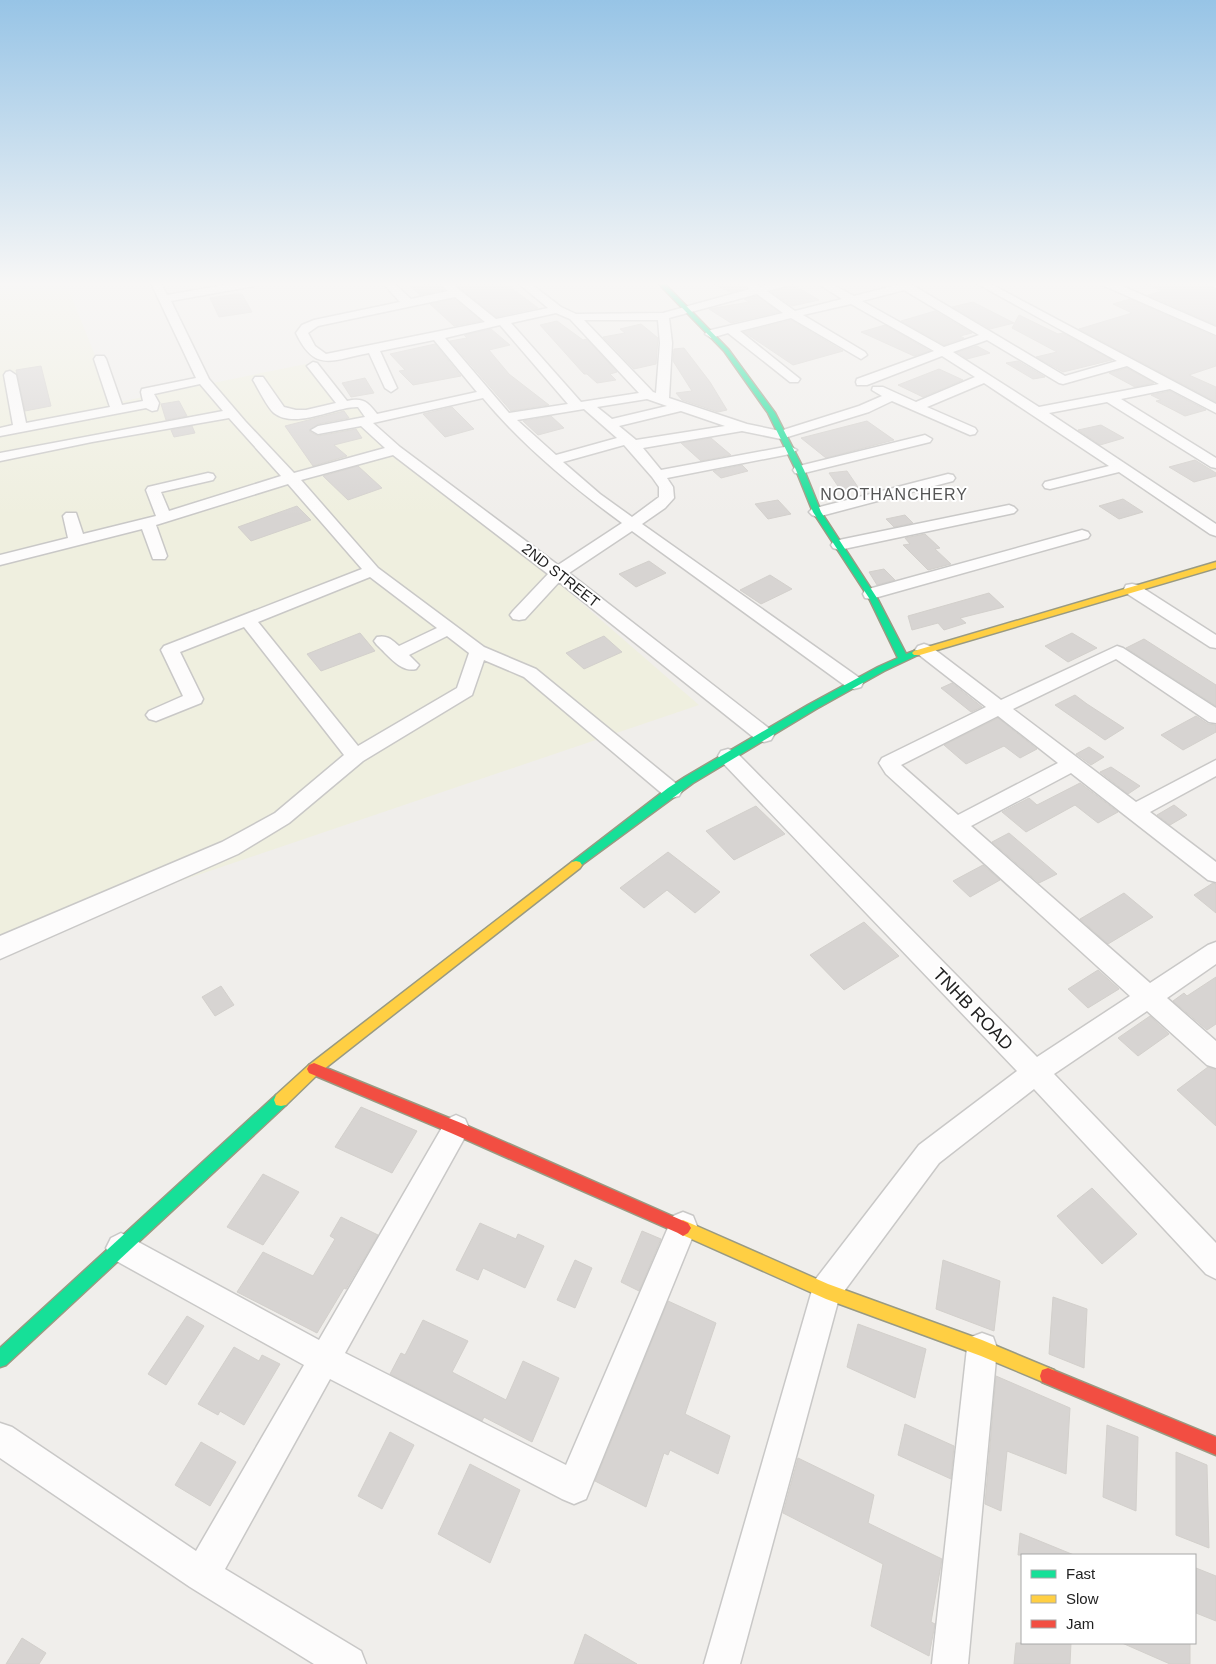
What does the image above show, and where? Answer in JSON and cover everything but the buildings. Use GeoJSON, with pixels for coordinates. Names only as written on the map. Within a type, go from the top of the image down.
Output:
{"type":"FeatureCollection","features":[{"type":"Feature","properties":{"kind":"street"},"geometry":{"type":"LineString","coordinates":[[101,361],[117,410]]}},
{"type":"Feature","properties":{"kind":"street"},"geometry":{"type":"LineString","coordinates":[[195,361],[204,380],[240,424],[291,478],[372,571],[478,651],[530,673],[672,791]]}},
{"type":"Feature","properties":{"kind":"street"},"geometry":{"type":"LineString","coordinates":[[379,361],[392,388]]}},
{"type":"Feature","properties":{"kind":"street"},"geometry":{"type":"LineString","coordinates":[[457,361],[506,418],[595,497],[854,683]]}},
{"type":"Feature","properties":{"kind":"street"},"geometry":{"type":"LineString","coordinates":[[519,615],[558,573],[660,505],[667,498],[666,487],[630,442],[609,424],[582,406],[537,361]]}},
{"type":"Feature","properties":{"kind":"street"},"geometry":{"type":"LineString","coordinates":[[616,361],[648,394],[680,407],[744,428],[781,435],[864,410],[891,397]]}},
{"type":"Feature","properties":{"kind":"street"},"geometry":{"type":"LineString","coordinates":[[662,400],[665,361]]}},
{"type":"Feature","properties":{"kind":"street"},"geometry":{"type":"LineString","coordinates":[[734,361],[771,413],[800,470],[817,512],[871,594],[903,658]]}},
{"type":"Feature","properties":{"kind":"street"},"geometry":{"type":"LineString","coordinates":[[771,361],[794,379]]}},
{"type":"Feature","properties":{"kind":"street"},"geometry":{"type":"LineString","coordinates":[[920,361],[862,382],[891,397],[970,431]]}},
{"type":"Feature","properties":{"kind":"street"},"geometry":{"type":"LineString","coordinates":[[958,361],[1037,411],[1216,531]]}},
{"type":"Feature","properties":{"kind":"street"},"geometry":{"type":"LineString","coordinates":[[1032,361],[1064,380],[1128,362],[1216,410]]}},
{"type":"Feature","properties":{"kind":"street"},"geometry":{"type":"LineString","coordinates":[[259,380],[279,410],[284,413],[297,415],[344,405],[313,366]]}},
{"type":"Feature","properties":{"kind":"street"},"geometry":{"type":"LineString","coordinates":[[10,375],[20,428]]}},
{"type":"Feature","properties":{"kind":"street"},"geometry":{"type":"LineString","coordinates":[[915,407],[986,378]]}},
{"type":"Feature","properties":{"kind":"street"},"geometry":{"type":"LineString","coordinates":[[153,427],[152,403],[147,392],[204,380]]}},
{"type":"Feature","properties":{"kind":"street"},"geometry":{"type":"LineString","coordinates":[[1037,411],[1173,385]]}},
{"type":"Feature","properties":{"kind":"street"},"geometry":{"type":"LineString","coordinates":[[318,430],[485,394]]}},
{"type":"Feature","properties":{"kind":"street"},"geometry":{"type":"LineString","coordinates":[[506,418],[648,394]]}},
{"type":"Feature","properties":{"kind":"street"},"geometry":{"type":"LineString","coordinates":[[1110,398],[1216,464]]}},
{"type":"Feature","properties":{"kind":"street"},"geometry":{"type":"LineString","coordinates":[[0,432],[152,403]]}},
{"type":"Feature","properties":{"kind":"street","name":"2ND STREET"},"geometry":{"type":"LineString","coordinates":[[344,405],[361,403],[369,420],[368,427],[395,450],[558,573],[764,735]]}},
{"type":"Feature","properties":{"kind":"street"},"geometry":{"type":"LineString","coordinates":[[609,424],[680,407]]}},
{"type":"Feature","properties":{"kind":"street"},"geometry":{"type":"LineString","coordinates":[[0,457],[232,412]]}},
{"type":"Feature","properties":{"kind":"street"},"geometry":{"type":"LineString","coordinates":[[552,460],[630,442],[744,428]]}},
{"type":"Feature","properties":{"kind":"street"},"geometry":{"type":"LineString","coordinates":[[800,470],[925,439]]}},
{"type":"Feature","properties":{"kind":"street"},"geometry":{"type":"LineString","coordinates":[[0,560],[165,519],[291,478],[395,450]]}},
{"type":"Feature","properties":{"kind":"street"},"geometry":{"type":"LineString","coordinates":[[658,475],[790,450]]}},
{"type":"Feature","properties":{"kind":"street"},"geometry":{"type":"LineString","coordinates":[[1050,485],[1122,468]]}},
{"type":"Feature","properties":{"kind":"street"},"geometry":{"type":"LineString","coordinates":[[165,519],[153,490],[208,477]]}},
{"type":"Feature","properties":{"kind":"street"},"geometry":{"type":"LineString","coordinates":[[817,512],[948,478]]}},
{"type":"Feature","properties":{"kind":"street"},"geometry":{"type":"LineString","coordinates":[[839,545],[1009,510]]}},
{"type":"Feature","properties":{"kind":"street"},"geometry":{"type":"LineString","coordinates":[[72,516],[77,541]]}},
{"type":"Feature","properties":{"kind":"street"},"geometry":{"type":"LineString","coordinates":[[148,523],[159,556]]}},
{"type":"Feature","properties":{"kind":"street"},"geometry":{"type":"LineString","coordinates":[[871,594],[1082,535]]}},
{"type":"Feature","properties":{"kind":"street"},"geometry":{"type":"LineString","coordinates":[[0,1359],[314,1069],[672,791],[728,756],[854,683],[903,658],[924,650],[1216,565]]}},
{"type":"Feature","properties":{"kind":"street"},"geometry":{"type":"LineString","coordinates":[[156,715],[194,699],[170,650],[372,571]]}},
{"type":"Feature","properties":{"kind":"street"},"geometry":{"type":"LineString","coordinates":[[1132,589],[1216,643]]}},
{"type":"Feature","properties":{"kind":"street"},"geometry":{"type":"LineString","coordinates":[[248,621],[356,756]]}},
{"type":"Feature","properties":{"kind":"street"},"geometry":{"type":"LineString","coordinates":[[383,641],[404,659],[449,629]]}},
{"type":"Feature","properties":{"kind":"street"},"geometry":{"type":"LineString","coordinates":[[924,650],[1216,874]]}},
{"type":"Feature","properties":{"kind":"street"},"geometry":{"type":"LineString","coordinates":[[0,949],[4,945],[230,848],[282,818],[356,756],[465,691],[478,651]]}},
{"type":"Feature","properties":{"kind":"street"},"geometry":{"type":"LineString","coordinates":[[1216,717],[1117,652],[890,761],[893,769],[1216,1057]]}},
{"type":"Feature","properties":{"kind":"street","name":"TNHB ROAD"},"geometry":{"type":"LineString","coordinates":[[728,756],[1034,1072],[1216,1264]]}},
{"type":"Feature","properties":{"kind":"street"},"geometry":{"type":"LineString","coordinates":[[956,825],[1072,764]]}},
{"type":"Feature","properties":{"kind":"street"},"geometry":{"type":"LineString","coordinates":[[1134,812],[1216,767]]}},
{"type":"Feature","properties":{"kind":"street"},"geometry":{"type":"LineString","coordinates":[[722,1664],[826,1291],[929,1154],[1034,1072],[1216,952]]}},
{"type":"Feature","properties":{"kind":"street"},"geometry":{"type":"LineString","coordinates":[[314,1069],[684,1226],[826,1291],[982,1348],[1216,1446]]}},
{"type":"Feature","properties":{"kind":"street"},"geometry":{"type":"LineString","coordinates":[[202,1575],[456,1128]]}},
{"type":"Feature","properties":{"kind":"street"},"geometry":{"type":"LineString","coordinates":[[121,1248],[324,1360],[574,1488],[684,1226]]}},
{"type":"Feature","properties":{"kind":"street"},"geometry":{"type":"LineString","coordinates":[[950,1664],[982,1348]]}},
{"type":"Feature","properties":{"kind":"street"},"geometry":{"type":"LineString","coordinates":[[0,1439],[202,1575],[348,1664]]}},
{"type":"Feature","properties":{"kind":"green space"},"geometry":{"type":"Polygon","coordinates":[[[0,361],[97,361],[114,403],[306,364],[699,705],[0,942],[0,361]]]}},
{"type":"Feature","properties":{"kind":"traffic: fast"},"geometry":{"type":"LineString","coordinates":[[734,361],[771,413],[800,470],[817,512],[873,598],[903,658]]}},
{"type":"Feature","properties":{"kind":"traffic: fast"},"geometry":{"type":"LineString","coordinates":[[576,865],[689,780],[812,707],[881,669],[917,653]]}},
{"type":"Feature","properties":{"kind":"traffic: fast"},"geometry":{"type":"LineString","coordinates":[[0,1359],[281,1100]]}},
{"type":"Feature","properties":{"kind":"traffic: slow"},"geometry":{"type":"LineString","coordinates":[[917,653],[1216,565]]}},
{"type":"Feature","properties":{"kind":"traffic: slow"},"geometry":{"type":"LineString","coordinates":[[281,1100],[314,1069],[576,865]]}},
{"type":"Feature","properties":{"kind":"traffic: slow"},"geometry":{"type":"LineString","coordinates":[[683,1228],[826,1291],[982,1348],[1048,1376]]}},
{"type":"Feature","properties":{"kind":"traffic: jam"},"geometry":{"type":"LineString","coordinates":[[314,1069],[456,1128],[683,1228]]}},
{"type":"Feature","properties":{"kind":"traffic: jam"},"geometry":{"type":"LineString","coordinates":[[1048,1376],[1216,1446]]}},
{"type":"Feature","properties":{"kind":"district","name":"NOOTHANCHERY"},"geometry":{"type":"Point","coordinates":[894,494]}}]}
